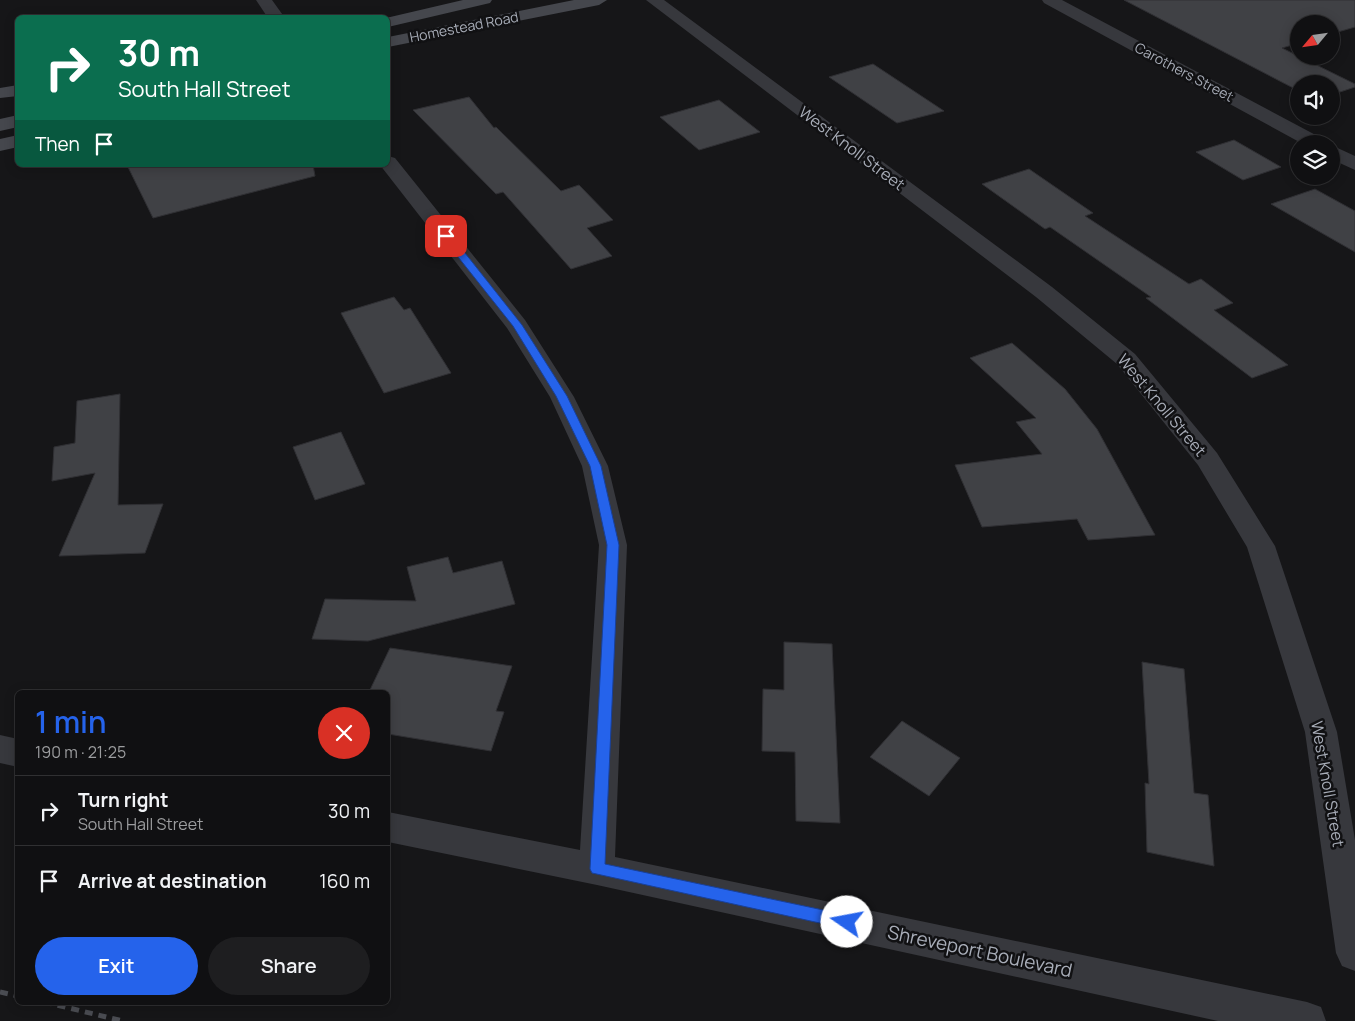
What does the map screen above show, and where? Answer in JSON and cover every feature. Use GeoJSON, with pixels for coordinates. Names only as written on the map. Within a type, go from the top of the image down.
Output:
{"type":"FeatureCollection","features":[{"type":"Feature","properties":{"kind":"main road","name":"Homestead Road"},"geometry":{"type":"LineString","coordinates":[[390,22],[484,0]]}},
{"type":"Feature","properties":{"kind":"main road","name":"Homestead Road"},"geometry":{"type":"LineString","coordinates":[[390,42],[599,0]]}},
{"type":"Feature","properties":{"kind":"main road"},"geometry":{"type":"LineString","coordinates":[[390,17],[465,4]]}},
{"type":"Feature","properties":{"kind":"main road"},"geometry":{"type":"LineString","coordinates":[[390,48],[482,23]]}},
{"type":"Feature","properties":{"kind":"main road"},"geometry":{"type":"LineString","coordinates":[[0,94],[15,91]]}},
{"type":"Feature","properties":{"kind":"main road"},"geometry":{"type":"LineString","coordinates":[[0,110],[15,107]]}},
{"type":"Feature","properties":{"kind":"main road"},"geometry":{"type":"LineString","coordinates":[[0,125],[15,122]]}},
{"type":"Feature","properties":{"kind":"main road"},"geometry":{"type":"LineString","coordinates":[[0,145],[15,142]]}},
{"type":"Feature","properties":{"kind":"street"},"geometry":{"type":"LineString","coordinates":[[264,0],[276,15]]}},
{"type":"Feature","properties":{"kind":"street","name":"West Knoll Street"},"geometry":{"type":"LineString","coordinates":[[654,0],[1036,286],[1126,359],[1208,459],[1261,546],[1321,732],[1355,953]]}},
{"type":"Feature","properties":{"kind":"street","name":"Carothers Street"},"geometry":{"type":"LineString","coordinates":[[1050,0],[1301,135]]}},
{"type":"Feature","properties":{"kind":"street"},"geometry":{"type":"LineString","coordinates":[[1340,156],[1355,164]]}},
{"type":"Feature","properties":{"kind":"street"},"geometry":{"type":"LineString","coordinates":[[390,165],[517,325],[562,396],[595,466],[613,545],[597,869]]}},
{"type":"Feature","properties":{"kind":"street"},"geometry":{"type":"LineString","coordinates":[[0,749],[15,752]]}},
{"type":"Feature","properties":{"kind":"street","name":"Shreveport Boulevard"},"geometry":{"type":"LineString","coordinates":[[390,827],[597,869],[1307,1021]]}},
{"type":"Feature","properties":{"kind":"building"},"geometry":{"type":"Polygon","coordinates":[[[1124,0],[1355,0],[1355,27],[1340,31],[1340,15],[1290,15],[1290,46],[1282,48],[1290,52],[1290,65],[1316,65],[1337,75],[1290,75],[1290,86],[1124,0]]]}},
{"type":"Feature","properties":{"kind":"building"},"geometry":{"type":"Polygon","coordinates":[[[873,64],[944,111],[897,123],[829,77],[873,64]]]}},
{"type":"Feature","properties":{"kind":"building"},"geometry":{"type":"Polygon","coordinates":[[[1340,77],[1355,84],[1355,87],[1340,92],[1340,77]]]}},
{"type":"Feature","properties":{"kind":"building"},"geometry":{"type":"Polygon","coordinates":[[[469,97],[494,128],[496,127],[561,191],[579,185],[613,220],[587,228],[612,256],[571,269],[503,192],[496,194],[413,110],[469,97]]]}},
{"type":"Feature","properties":{"kind":"building"},"geometry":{"type":"Polygon","coordinates":[[[719,100],[760,132],[699,150],[660,117],[719,100]]]}},
{"type":"Feature","properties":{"kind":"building"},"geometry":{"type":"Polygon","coordinates":[[[1234,140],[1281,167],[1243,180],[1196,152],[1234,140]]]}},
{"type":"Feature","properties":{"kind":"building"},"geometry":{"type":"Polygon","coordinates":[[[128,167],[313,167],[315,176],[153,218],[128,167]]]}},
{"type":"Feature","properties":{"kind":"building"},"geometry":{"type":"Polygon","coordinates":[[[1029,169],[1093,213],[1085,216],[1189,284],[1201,279],[1233,303],[1214,310],[1288,365],[1252,378],[1146,298],[1151,297],[1050,227],[1045,229],[982,184],[1029,169]]]}},
{"type":"Feature","properties":{"kind":"building"},"geometry":{"type":"Polygon","coordinates":[[[1315,189],[1355,211],[1355,252],[1271,204],[1315,189]]]}},
{"type":"Feature","properties":{"kind":"building"},"geometry":{"type":"Polygon","coordinates":[[[394,297],[404,310],[410,308],[451,373],[384,393],[341,313],[394,297]]]}},
{"type":"Feature","properties":{"kind":"building"},"geometry":{"type":"Polygon","coordinates":[[[1012,343],[1065,389],[1097,429],[1155,535],[1088,540],[1077,519],[982,527],[955,465],[1042,454],[1016,422],[1036,418],[970,358],[1012,343]]]}},
{"type":"Feature","properties":{"kind":"building"},"geometry":{"type":"Polygon","coordinates":[[[120,394],[118,505],[163,504],[145,553],[59,556],[95,473],[52,481],[54,447],[75,443],[77,401],[120,394]]]}},
{"type":"Feature","properties":{"kind":"building"},"geometry":{"type":"Polygon","coordinates":[[[341,432],[365,484],[315,500],[293,447],[341,432]]]}},
{"type":"Feature","properties":{"kind":"building"},"geometry":{"type":"Polygon","coordinates":[[[448,557],[453,573],[502,561],[515,604],[368,641],[312,639],[325,599],[416,601],[407,567],[448,557]]]}},
{"type":"Feature","properties":{"kind":"building"},"geometry":{"type":"Polygon","coordinates":[[[784,642],[832,644],[840,823],[796,821],[795,752],[762,751],[763,689],[784,690],[784,642]]]}},
{"type":"Feature","properties":{"kind":"building"},"geometry":{"type":"Polygon","coordinates":[[[390,648],[512,666],[496,711],[504,712],[491,751],[390,734],[390,690],[370,690],[390,648]]]}},
{"type":"Feature","properties":{"kind":"building"},"geometry":{"type":"Polygon","coordinates":[[[1142,662],[1184,669],[1194,793],[1208,795],[1214,866],[1147,852],[1145,783],[1149,784],[1142,662]]]}},
{"type":"Feature","properties":{"kind":"building"},"geometry":{"type":"Polygon","coordinates":[[[902,721],[960,758],[929,796],[870,757],[902,721]]]}},
{"type":"Feature","properties":{"kind":"railway"},"geometry":{"type":"LineString","coordinates":[[0,992],[15,995]]}},
{"type":"Feature","properties":{"kind":"railway"},"geometry":{"type":"LineString","coordinates":[[56,1005],[123,1021]]}},
{"type":"Feature","properties":{"kind":"route"},"geometry":{"type":"LineString","coordinates":[[446,236],[517,325],[562,396],[595,466],[613,545],[597,869],[847,922]]}}]}
